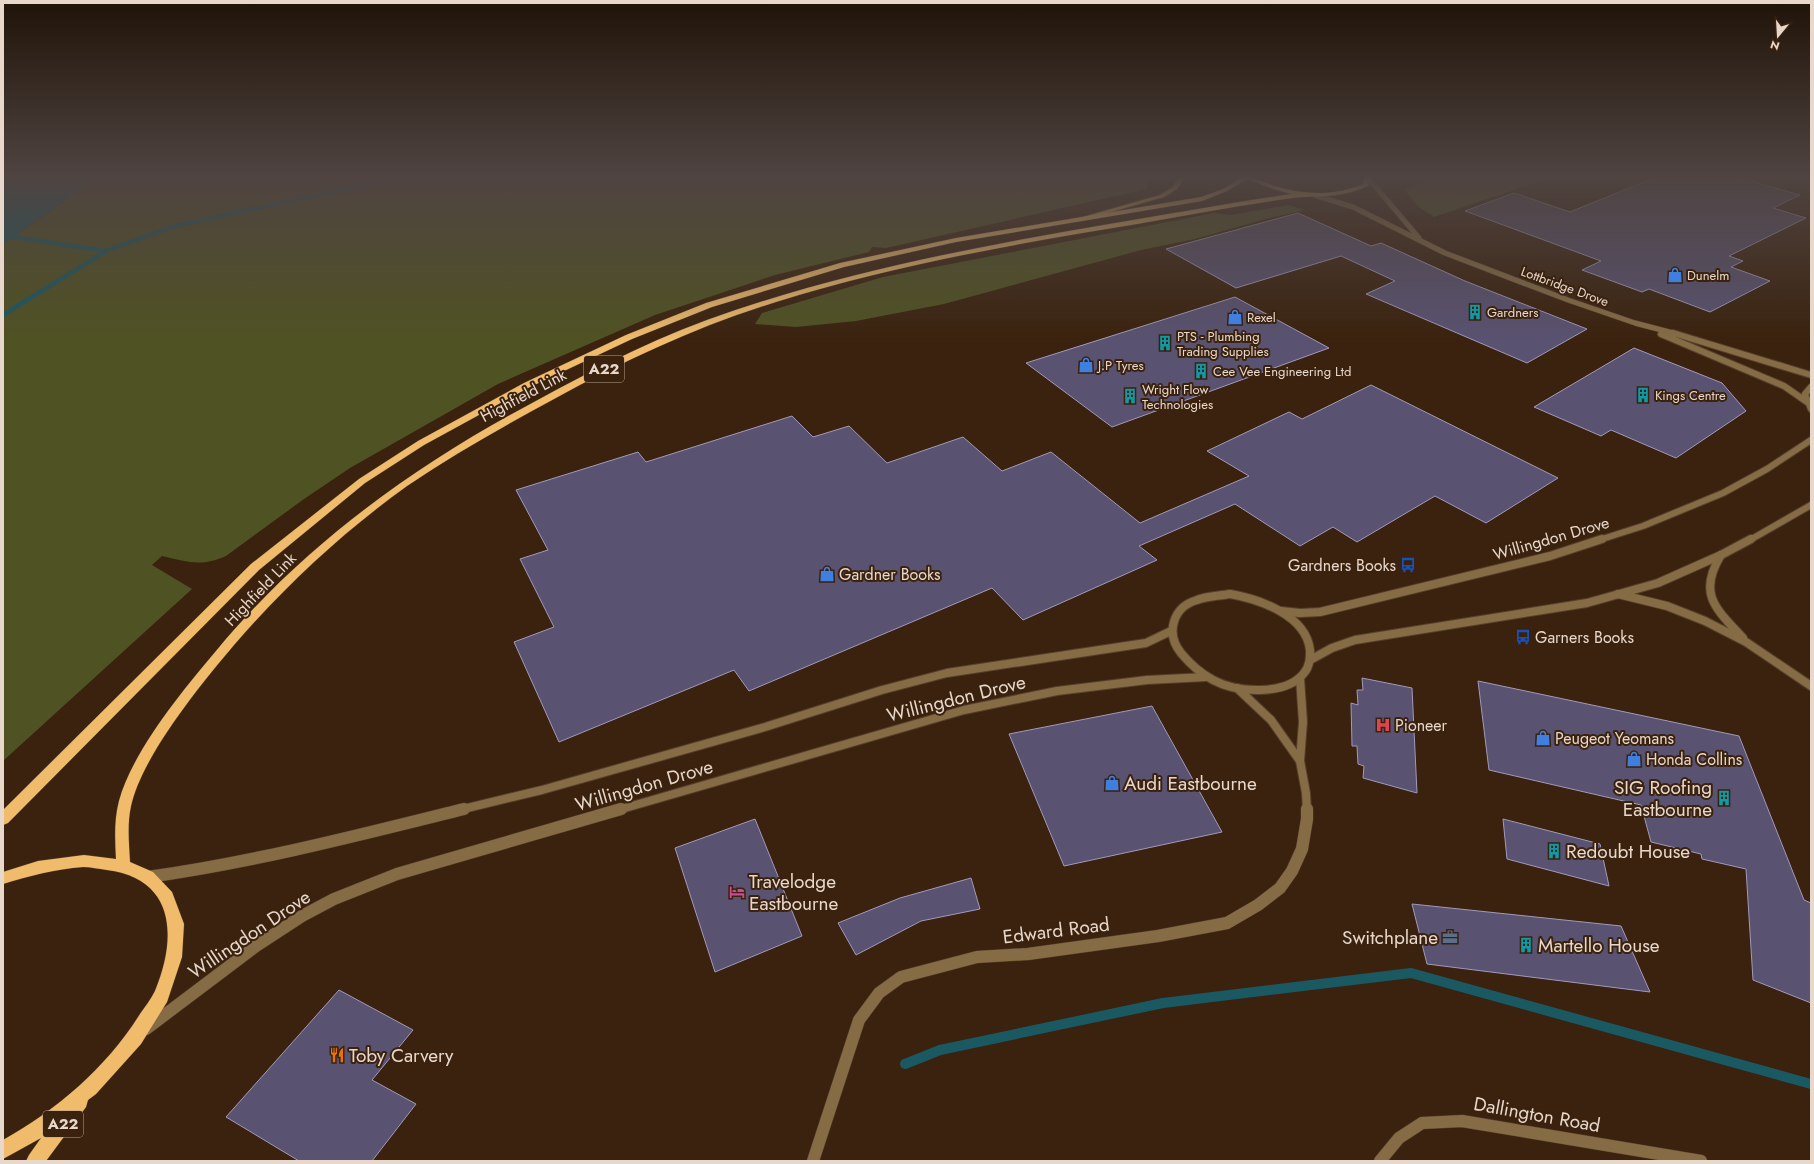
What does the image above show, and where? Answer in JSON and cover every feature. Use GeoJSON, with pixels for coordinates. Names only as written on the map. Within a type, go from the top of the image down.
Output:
{"type":"FeatureCollection","features":[{"type":"Feature","properties":{"kind":"highway","name":"Highfield Link"},"geometry":{"type":"LineString","coordinates":[[3,819],[255,567],[362,481],[421,443],[527,385],[577,361],[629,337],[709,305],[843,265],[896,252],[1009,231]]}},
{"type":"Feature","properties":{"kind":"highway","name":"Highfield Link"},"geometry":{"type":"LineString","coordinates":[[123,866],[123,811],[130,783],[162,730],[196,683],[252,615],[299,567],[345,528],[397,488],[484,432],[588,377],[647,348],[744,311],[835,282],[904,264],[987,247],[1081,231]]}},
{"type":"Feature","properties":{"kind":"highway"},"geometry":{"type":"LineString","coordinates":[[3,878],[38,867],[84,861],[123,866],[148,877],[167,897],[176,924],[174,957],[161,996],[135,1038],[90,1088],[38,1130],[3,1150]]}},
{"type":"Feature","properties":{"kind":"highway","name":"A22"},"geometry":{"type":"LineString","coordinates":[[35,1161],[90,1088]]}},
{"type":"Feature","properties":{"kind":"street","name":"Lottbridge Drove"},"geometry":{"type":"LineString","coordinates":[[1400,231],[1479,267],[1635,323],[1784,386],[1807,402]]}},
{"type":"Feature","properties":{"kind":"street","name":"Lottbridge Drove"},"geometry":{"type":"LineString","coordinates":[[1414,231],[1423,242]]}},
{"type":"Feature","properties":{"kind":"street","name":"Lottbridge Drove"},"geometry":{"type":"LineString","coordinates":[[1635,323],[1702,341],[1811,376]]}},
{"type":"Feature","properties":{"kind":"street"},"geometry":{"type":"LineString","coordinates":[[1811,387],[1805,394],[1807,402],[1811,408]]}},
{"type":"Feature","properties":{"kind":"street","name":"Willingdon Drove"},"geometry":{"type":"LineString","coordinates":[[1281,611],[1300,613],[1320,612],[1550,556],[1643,526],[1723,493],[1767,468],[1811,440]]}},
{"type":"Feature","properties":{"kind":"street"},"geometry":{"type":"LineString","coordinates":[[1310,660],[1332,648],[1355,640],[1587,603],[1658,583],[1721,555],[1769,530],[1811,505]]}},
{"type":"Feature","properties":{"kind":"street"},"geometry":{"type":"LineString","coordinates":[[1721,555],[1711,572],[1709,587],[1714,600],[1724,616],[1746,642]]}},
{"type":"Feature","properties":{"kind":"street"},"geometry":{"type":"LineString","coordinates":[[1230,594],[1248,597],[1265,602],[1281,611],[1295,622],[1305,634],[1310,647],[1310,660],[1307,669],[1300,678],[1283,687],[1261,690],[1237,688],[1206,677],[1191,667],[1180,655],[1173,643],[1171,631],[1174,618],[1182,607],[1196,599],[1213,595],[1230,594]]}},
{"type":"Feature","properties":{"kind":"street"},"geometry":{"type":"LineString","coordinates":[[1617,594],[1667,606],[1705,621],[1746,642],[1811,686]]}},
{"type":"Feature","properties":{"kind":"street","name":"Willingdon Drove"},"geometry":{"type":"LineString","coordinates":[[148,877],[205,869],[313,846],[542,790],[765,726],[882,690],[947,673],[1018,661],[1087,653],[1146,643],[1171,631]]}},
{"type":"Feature","properties":{"kind":"street","name":"Willingdon Drove"},"geometry":{"type":"LineString","coordinates":[[135,1038],[215,974],[280,929],[328,902],[397,874],[964,710],[1057,691],[1147,680],[1206,677]]}},
{"type":"Feature","properties":{"kind":"street","name":"Edward Road"},"geometry":{"type":"LineString","coordinates":[[813,1161],[859,1020],[879,993],[901,977],[977,957],[1028,954],[1143,938],[1226,923],[1258,905],[1280,888],[1292,871],[1302,849],[1307,819],[1306,793],[1300,760],[1302,722],[1300,678]]}},
{"type":"Feature","properties":{"kind":"street","name":"Edward Road"},"geometry":{"type":"LineString","coordinates":[[1237,688],[1271,720],[1300,760]]}},
{"type":"Feature","properties":{"kind":"street","name":"Dallington Road"},"geometry":{"type":"LineString","coordinates":[[1380,1161],[1399,1138],[1422,1123],[1462,1120],[1701,1161]]}},
{"type":"Feature","properties":{"kind":"green space"},"geometry":{"type":"Polygon","coordinates":[[[21,231],[960,231],[886,248],[872,247],[869,252],[775,275],[655,315],[498,384],[350,468],[304,499],[226,556],[209,561],[187,562],[162,556],[152,565],[192,589],[3,761],[3,244],[21,231]]]}},
{"type":"Feature","properties":{"kind":"green space"},"geometry":{"type":"Polygon","coordinates":[[[1119,231],[1222,231],[1195,239],[1141,250],[944,304],[856,321],[796,327],[755,324],[762,313],[883,277],[1119,231]]]}},
{"type":"Feature","properties":{"kind":"water"},"geometry":{"type":"Polygon","coordinates":[[[3,231],[21,231],[3,244],[3,231]]]}},
{"type":"Feature","properties":{"kind":"building"},"geometry":{"type":"Polygon","coordinates":[[[1231,231],[1339,231],[1371,246],[1381,243],[1465,281],[1587,329],[1527,363],[1366,294],[1395,281],[1341,256],[1236,288],[1166,249],[1231,231]]]}},
{"type":"Feature","properties":{"kind":"building","name":"Dunelm"},"geometry":{"type":"Polygon","coordinates":[[[1520,231],[1779,231],[1729,256],[1743,261],[1731,267],[1770,281],[1710,312],[1649,289],[1642,292],[1582,270],[1601,261],[1520,231]]]}},
{"type":"Feature","properties":{"kind":"building"},"geometry":{"type":"Polygon","coordinates":[[[1235,297],[1329,348],[1112,427],[1026,363],[1235,297]]]}},
{"type":"Feature","properties":{"kind":"building","name":"Kings Centre"},"geometry":{"type":"Polygon","coordinates":[[[1634,348],[1722,383],[1746,411],[1676,458],[1611,430],[1601,436],[1534,407],[1634,348]]]}},
{"type":"Feature","properties":{"kind":"building","name":"Gardner Books"},"geometry":{"type":"Polygon","coordinates":[[[1371,385],[1558,478],[1486,523],[1435,496],[1357,542],[1333,527],[1300,546],[1235,504],[1139,546],[1157,560],[1023,620],[992,588],[749,691],[734,670],[559,742],[514,642],[554,627],[520,559],[548,550],[516,490],[638,452],[646,462],[792,416],[813,437],[849,426],[887,463],[963,437],[1002,471],[1051,452],[1140,523],[1249,476],[1207,451],[1289,412],[1302,419],[1371,385]]]}},
{"type":"Feature","properties":{"kind":"building","name":"Pioneer"},"geometry":{"type":"Polygon","coordinates":[[[1362,678],[1412,688],[1417,793],[1363,778],[1364,766],[1358,764],[1357,746],[1352,746],[1351,703],[1358,705],[1357,690],[1363,690],[1362,678]]]}},
{"type":"Feature","properties":{"kind":"building"},"geometry":{"type":"Polygon","coordinates":[[[1478,681],[1739,736],[1804,900],[1811,903],[1811,1003],[1753,980],[1746,869],[1702,859],[1701,854],[1651,842],[1641,805],[1489,770],[1478,681]]]}},
{"type":"Feature","properties":{"kind":"building","name":"Audi Eastbourne"},"geometry":{"type":"Polygon","coordinates":[[[1152,706],[1222,832],[1064,866],[1009,734],[1152,706]]]}},
{"type":"Feature","properties":{"kind":"building","name":"Travelodge Eastbourne"},"geometry":{"type":"Polygon","coordinates":[[[755,819],[802,936],[715,972],[675,848],[755,819]]]}},
{"type":"Feature","properties":{"kind":"building","name":"Redoubt House"},"geometry":{"type":"Polygon","coordinates":[[[1503,819],[1600,844],[1609,886],[1507,859],[1503,819]]]}},
{"type":"Feature","properties":{"kind":"building"},"geometry":{"type":"Polygon","coordinates":[[[971,878],[980,909],[921,921],[856,955],[838,923],[900,898],[971,878]]]}},
{"type":"Feature","properties":{"kind":"building","name":"Martello House"},"geometry":{"type":"Polygon","coordinates":[[[1412,904],[1621,926],[1650,992],[1427,964],[1412,904]]]}},
{"type":"Feature","properties":{"kind":"building","name":"Toby Carvery"},"geometry":{"type":"Polygon","coordinates":[[[339,990],[413,1030],[372,1080],[416,1104],[372,1161],[299,1161],[226,1117],[339,990]]]}},
{"type":"Feature","properties":{"kind":"waterway"},"geometry":{"type":"LineString","coordinates":[[106,251],[160,231]]}},
{"type":"Feature","properties":{"kind":"waterway"},"geometry":{"type":"LineString","coordinates":[[14,237],[106,251]]}},
{"type":"Feature","properties":{"kind":"waterway"},"geometry":{"type":"LineString","coordinates":[[3,315],[106,251]]}},
{"type":"Feature","properties":{"kind":"waterway"},"geometry":{"type":"LineString","coordinates":[[905,1064],[940,1050],[1163,1003],[1411,973],[1811,1084]]}},
{"type":"Feature","properties":{"kind":"place","name":"Dunelm"},"geometry":{"type":"Point","coordinates":[1675,275]}},
{"type":"Feature","properties":{"kind":"place","name":"Gardners"},"geometry":{"type":"Point","coordinates":[1475,312]}},
{"type":"Feature","properties":{"kind":"place","name":"Rexel"},"geometry":{"type":"Point","coordinates":[1235,317]}},
{"type":"Feature","properties":{"kind":"place","name":"PTS - Plumbing Trading Supplies"},"geometry":{"type":"Point","coordinates":[1165,343]}},
{"type":"Feature","properties":{"kind":"place","name":"J.P Tyres"},"geometry":{"type":"Point","coordinates":[1086,365]}},
{"type":"Feature","properties":{"kind":"place","name":"Cee Vee Engineering Ltd"},"geometry":{"type":"Point","coordinates":[1201,371]}},
{"type":"Feature","properties":{"kind":"place","name":"Kings Centre"},"geometry":{"type":"Point","coordinates":[1643,395]}},
{"type":"Feature","properties":{"kind":"place","name":"Wright Flow Technologies"},"geometry":{"type":"Point","coordinates":[1130,396]}},
{"type":"Feature","properties":{"kind":"place","name":"Gardners Books"},"geometry":{"type":"Point","coordinates":[1408,565]}},
{"type":"Feature","properties":{"kind":"place","name":"Gardner Books"},"geometry":{"type":"Point","coordinates":[827,574]}},
{"type":"Feature","properties":{"kind":"place","name":"Garners Books"},"geometry":{"type":"Point","coordinates":[1523,637]}},
{"type":"Feature","properties":{"kind":"place","name":"Pioneer"},"geometry":{"type":"Point","coordinates":[1383,725]}},
{"type":"Feature","properties":{"kind":"place","name":"Peugeot Yeomans"},"geometry":{"type":"Point","coordinates":[1543,738]}},
{"type":"Feature","properties":{"kind":"place","name":"Honda Collins"},"geometry":{"type":"Point","coordinates":[1634,759]}},
{"type":"Feature","properties":{"kind":"place","name":"Audi Eastbourne"},"geometry":{"type":"Point","coordinates":[1112,783]}},
{"type":"Feature","properties":{"kind":"place","name":"SIG Roofing Eastbourne"},"geometry":{"type":"Point","coordinates":[1724,798]}},
{"type":"Feature","properties":{"kind":"place","name":"Redoubt House"},"geometry":{"type":"Point","coordinates":[1554,851]}},
{"type":"Feature","properties":{"kind":"place","name":"Travelodge Eastbourne"},"geometry":{"type":"Point","coordinates":[737,892]}},
{"type":"Feature","properties":{"kind":"place","name":"Switchplane"},"geometry":{"type":"Point","coordinates":[1450,937]}},
{"type":"Feature","properties":{"kind":"place","name":"Martello House"},"geometry":{"type":"Point","coordinates":[1526,945]}},
{"type":"Feature","properties":{"kind":"place","name":"Toby Carvery"},"geometry":{"type":"Point","coordinates":[337,1055]}}]}
